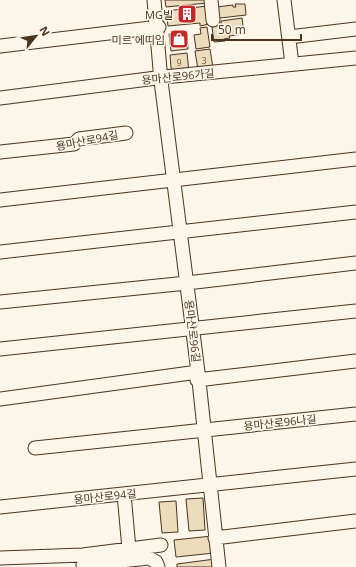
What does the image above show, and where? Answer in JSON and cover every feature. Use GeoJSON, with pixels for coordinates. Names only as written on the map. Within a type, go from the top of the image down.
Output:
{"type":"FeatureCollection","features":[{"type":"Feature","properties":{"kind":"street","name":"용마산로96길"},"geometry":{"type":"LineString","coordinates":[[154,0],[161,77],[193,328],[219,567]]}},
{"type":"Feature","properties":{"kind":"street"},"geometry":{"type":"LineString","coordinates":[[211,0],[213,20]]}},
{"type":"Feature","properties":{"kind":"street"},"geometry":{"type":"LineString","coordinates":[[284,0],[292,64]]}},
{"type":"Feature","properties":{"kind":"street"},"geometry":{"type":"LineString","coordinates":[[0,46],[157,27]]}},
{"type":"Feature","properties":{"kind":"street"},"geometry":{"type":"LineString","coordinates":[[289,37],[356,29]]}},
{"type":"Feature","properties":{"kind":"street","name":"용마산로96가길"},"geometry":{"type":"LineString","coordinates":[[0,98],[161,77],[356,58]]}},
{"type":"Feature","properties":{"kind":"street","name":"용마산로94길"},"geometry":{"type":"LineString","coordinates":[[0,152],[74,144],[79,139],[126,133]]}},
{"type":"Feature","properties":{"kind":"street"},"geometry":{"type":"LineString","coordinates":[[0,200],[356,159]]}},
{"type":"Feature","properties":{"kind":"street"},"geometry":{"type":"LineString","coordinates":[[0,252],[356,212]]}},
{"type":"Feature","properties":{"kind":"street"},"geometry":{"type":"LineString","coordinates":[[0,302],[187,283],[356,263]]}},
{"type":"Feature","properties":{"kind":"street"},"geometry":{"type":"LineString","coordinates":[[0,349],[356,311]]}},
{"type":"Feature","properties":{"kind":"street"},"geometry":{"type":"LineString","coordinates":[[0,399],[356,361]]}},
{"type":"Feature","properties":{"kind":"street","name":"용마산로96나길"},"geometry":{"type":"LineString","coordinates":[[204,431],[356,414]]}},
{"type":"Feature","properties":{"kind":"street"},"geometry":{"type":"LineString","coordinates":[[35,448],[204,431]]}},
{"type":"Feature","properties":{"kind":"street"},"geometry":{"type":"LineString","coordinates":[[209,484],[356,469]]}},
{"type":"Feature","properties":{"kind":"street","name":"용마산로94길"},"geometry":{"type":"LineString","coordinates":[[0,507],[209,484]]}},
{"type":"Feature","properties":{"kind":"street"},"geometry":{"type":"LineString","coordinates":[[124,494],[129,549]]}},
{"type":"Feature","properties":{"kind":"street"},"geometry":{"type":"LineString","coordinates":[[215,538],[356,521]]}},
{"type":"Feature","properties":{"kind":"street"},"geometry":{"type":"LineString","coordinates":[[83,562],[129,549],[161,545]]}},
{"type":"Feature","properties":{"kind":"street"},"geometry":{"type":"LineString","coordinates":[[0,558],[83,562],[97,565],[149,558],[156,562],[158,567]]}},
{"type":"Feature","properties":{"kind":"building"},"geometry":{"type":"Polygon","coordinates":[[[165,0],[207,0],[207,3],[166,7],[165,0]]]}},
{"type":"Feature","properties":{"kind":"building"},"geometry":{"type":"Polygon","coordinates":[[[235,4],[245,4],[246,15],[220,18],[218,16],[217,7],[233,5],[233,7],[236,7],[235,4]]]}},
{"type":"Feature","properties":{"kind":"building","name":"MG빌"},"geometry":{"type":"Polygon","coordinates":[[[207,6],[209,24],[200,26],[200,23],[168,26],[166,11],[207,6]]]}},
{"type":"Feature","properties":{"kind":"building"},"geometry":{"type":"Polygon","coordinates":[[[242,18],[244,34],[229,36],[230,38],[224,39],[225,41],[214,42],[212,27],[221,24],[221,21],[242,18]]]}},
{"type":"Feature","properties":{"kind":"building"},"geometry":{"type":"Polygon","coordinates":[[[207,27],[210,47],[196,49],[194,35],[201,34],[200,28],[207,27]]]}},
{"type":"Feature","properties":{"kind":"building"},"geometry":{"type":"Polygon","coordinates":[[[182,33],[182,35],[187,35],[188,49],[171,51],[169,34],[182,33]]]}},
{"type":"Feature","properties":{"kind":"building"},"geometry":{"type":"Polygon","coordinates":[[[210,49],[213,68],[198,70],[195,51],[210,49]]]}},
{"type":"Feature","properties":{"kind":"building"},"geometry":{"type":"Polygon","coordinates":[[[187,53],[189,72],[177,73],[171,68],[170,55],[187,53]]]}},
{"type":"Feature","properties":{"kind":"building"},"geometry":{"type":"Polygon","coordinates":[[[203,498],[205,530],[189,531],[186,499],[203,498]]]}},
{"type":"Feature","properties":{"kind":"building"},"geometry":{"type":"Polygon","coordinates":[[[176,501],[178,532],[162,533],[159,502],[176,501]]]}},
{"type":"Feature","properties":{"kind":"building"},"geometry":{"type":"Polygon","coordinates":[[[212,536],[214,553],[176,557],[174,540],[212,536]]]}},
{"type":"Feature","properties":{"kind":"building"},"geometry":{"type":"Polygon","coordinates":[[[215,559],[215,567],[177,567],[177,564],[215,559]]]}},
{"type":"Feature","properties":{"kind":"place","name":"MG빌"},"geometry":{"type":"Point","coordinates":[187,14]}},
{"type":"Feature","properties":{"kind":"place","name":"미르 에띠임"},"geometry":{"type":"Point","coordinates":[179,39]}}]}
